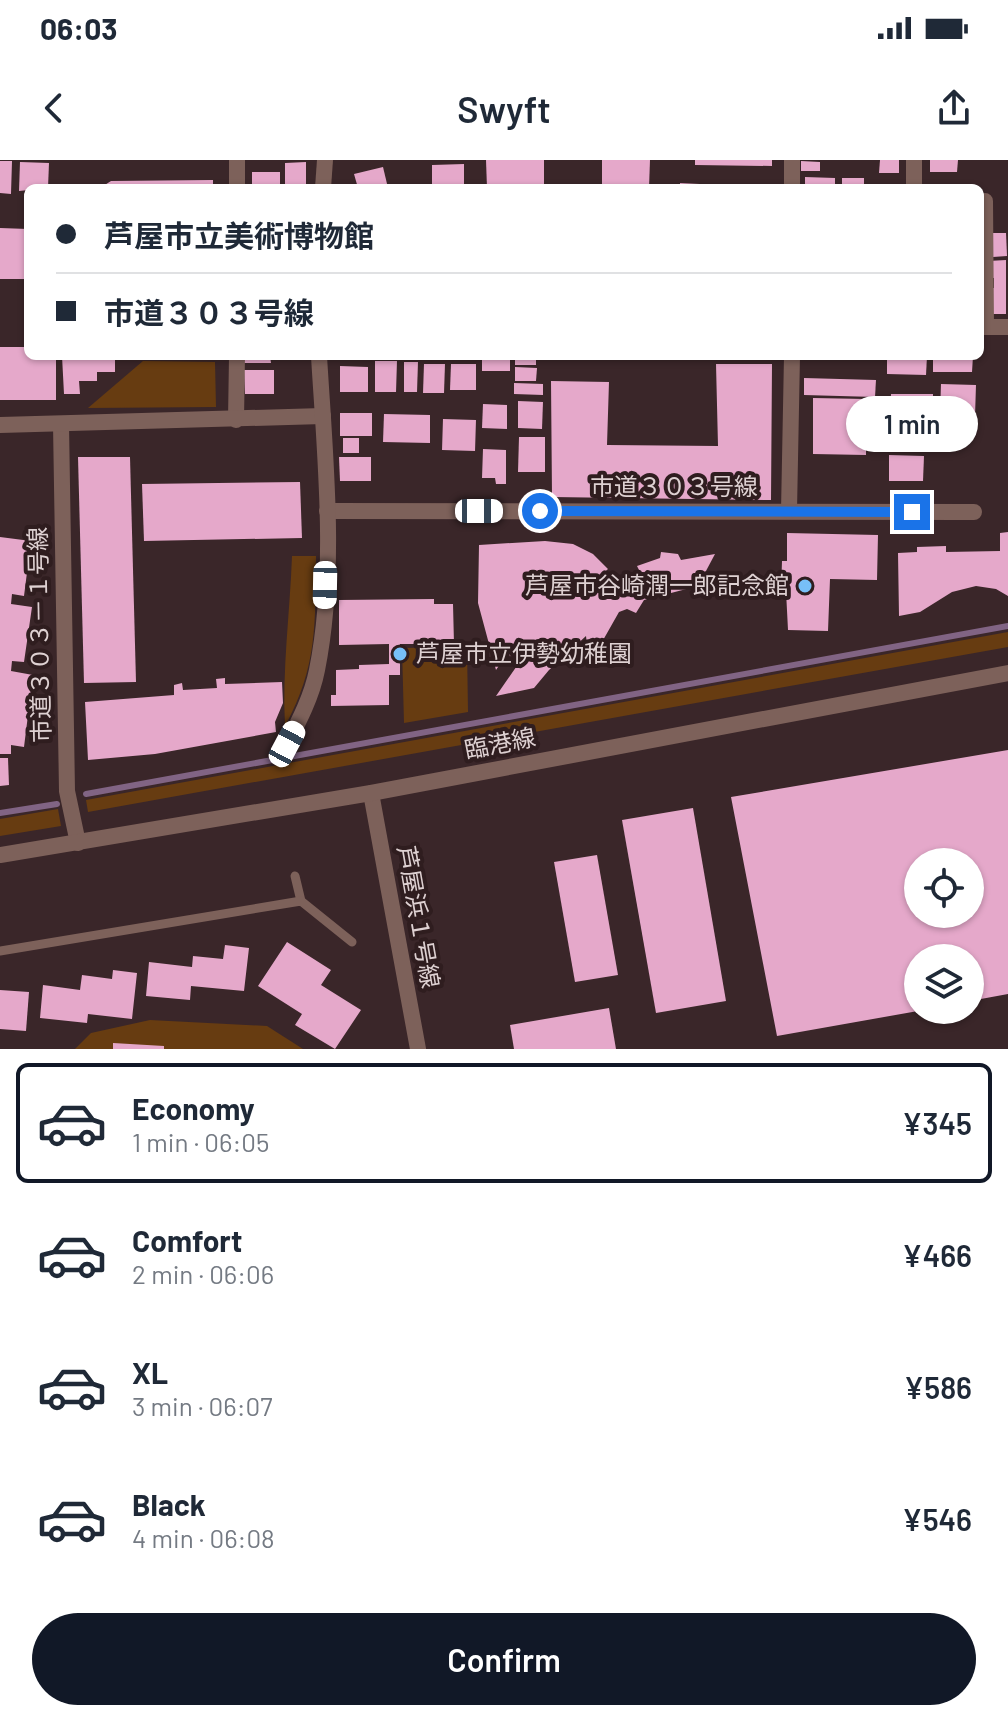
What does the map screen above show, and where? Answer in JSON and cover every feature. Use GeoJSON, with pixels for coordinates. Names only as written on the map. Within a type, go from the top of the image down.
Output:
{"type":"FeatureCollection","features":[{"type":"Feature","properties":{"kind":"street"},"geometry":{"type":"LineString","coordinates":[[237,160],[237,184]]}},
{"type":"Feature","properties":{"kind":"street"},"geometry":{"type":"LineString","coordinates":[[323,184],[325,160]]}},
{"type":"Feature","properties":{"kind":"street"},"geometry":{"type":"LineString","coordinates":[[792,160],[792,184]]}},
{"type":"Feature","properties":{"kind":"street"},"geometry":{"type":"LineString","coordinates":[[914,160],[914,184]]}},
{"type":"Feature","properties":{"kind":"street"},"geometry":{"type":"LineString","coordinates":[[984,264],[985,201]]}},
{"type":"Feature","properties":{"kind":"street"},"geometry":{"type":"LineString","coordinates":[[984,327],[1008,327]]}},
{"type":"Feature","properties":{"kind":"street"},"geometry":{"type":"LineString","coordinates":[[236,420],[237,360]]}},
{"type":"Feature","properties":{"kind":"street"},"geometry":{"type":"LineString","coordinates":[[287,744],[303,714],[317,672],[324,612],[327,511],[319,360]]}},
{"type":"Feature","properties":{"kind":"street"},"geometry":{"type":"LineString","coordinates":[[789,511],[792,360]]}},
{"type":"Feature","properties":{"kind":"street"},"geometry":{"type":"LineString","coordinates":[[0,425],[323,416]]}},
{"type":"Feature","properties":{"kind":"street","name":"市道３０３－１号線"},"geometry":{"type":"LineString","coordinates":[[61,424],[67,791],[78,843]]}},
{"type":"Feature","properties":{"kind":"street","name":"市道３０３号線"},"geometry":{"type":"LineString","coordinates":[[327,511],[974,512]]}},
{"type":"Feature","properties":{"kind":"street","name":"臨港線"},"geometry":{"type":"LineString","coordinates":[[0,855],[371,793],[1008,673]]}},
{"type":"Feature","properties":{"kind":"street","name":"芦屋浜１号線"},"geometry":{"type":"LineString","coordinates":[[371,793],[418,1049]]}},
{"type":"Feature","properties":{"kind":"lane"},"geometry":{"type":"LineString","coordinates":[[295,876],[301,901],[352,942]]}},
{"type":"Feature","properties":{"kind":"lane"},"geometry":{"type":"LineString","coordinates":[[0,951],[301,901]]}},
{"type":"Feature","properties":{"kind":"shaded area"},"geometry":{"type":"Polygon","coordinates":[[[143,361],[215,362],[216,407],[88,408],[143,361]]]}},
{"type":"Feature","properties":{"kind":"shaded area"},"geometry":{"type":"Polygon","coordinates":[[[292,556],[316,556],[315,602],[309,664],[304,684],[285,726],[285,662],[292,556]]]}},
{"type":"Feature","properties":{"kind":"shaded area"},"geometry":{"type":"Polygon","coordinates":[[[1008,632],[1008,647],[88,812],[86,800],[1008,632]]]}},
{"type":"Feature","properties":{"kind":"shaded area"},"geometry":{"type":"Polygon","coordinates":[[[467,647],[468,712],[404,723],[402,648],[467,647]]]}},
{"type":"Feature","properties":{"kind":"shaded area"},"geometry":{"type":"Polygon","coordinates":[[[58,809],[61,826],[0,836],[0,819],[58,809]]]}},
{"type":"Feature","properties":{"kind":"shaded area"},"geometry":{"type":"Polygon","coordinates":[[[150,1020],[267,1026],[303,1049],[75,1049],[91,1033],[150,1020]]]}},
{"type":"Feature","properties":{"kind":"building"},"geometry":{"type":"Polygon","coordinates":[[[486,160],[544,160],[544,184],[487,184],[486,160]]]}},
{"type":"Feature","properties":{"kind":"building"},"geometry":{"type":"Polygon","coordinates":[[[602,160],[650,160],[649,184],[602,184],[602,160]]]}},
{"type":"Feature","properties":{"kind":"building"},"geometry":{"type":"Polygon","coordinates":[[[695,160],[772,160],[772,166],[695,165],[695,160]]]}},
{"type":"Feature","properties":{"kind":"building"},"geometry":{"type":"Polygon","coordinates":[[[880,160],[899,160],[899,173],[879,173],[880,160]]]}},
{"type":"Feature","properties":{"kind":"building"},"geometry":{"type":"Polygon","coordinates":[[[930,160],[958,160],[957,172],[930,172],[930,160]]]}},
{"type":"Feature","properties":{"kind":"building"},"geometry":{"type":"Polygon","coordinates":[[[0,161],[12,161],[11,194],[0,193],[0,161]]]}},
{"type":"Feature","properties":{"kind":"building"},"geometry":{"type":"Polygon","coordinates":[[[801,161],[820,162],[820,171],[801,171],[801,161]]]}},
{"type":"Feature","properties":{"kind":"building"},"geometry":{"type":"Polygon","coordinates":[[[20,162],[49,163],[48,184],[24,184],[24,190],[19,191],[20,162]]]}},
{"type":"Feature","properties":{"kind":"building"},"geometry":{"type":"Polygon","coordinates":[[[306,162],[306,184],[285,184],[285,163],[306,162]]]}},
{"type":"Feature","properties":{"kind":"building"},"geometry":{"type":"Polygon","coordinates":[[[464,164],[464,184],[432,184],[432,165],[464,164]]]}},
{"type":"Feature","properties":{"kind":"building"},"geometry":{"type":"Polygon","coordinates":[[[383,167],[387,184],[357,184],[354,174],[383,167]]]}},
{"type":"Feature","properties":{"kind":"building"},"geometry":{"type":"Polygon","coordinates":[[[252,172],[280,172],[280,184],[252,184],[252,172]]]}},
{"type":"Feature","properties":{"kind":"building"},"geometry":{"type":"Polygon","coordinates":[[[805,177],[835,178],[835,184],[805,184],[805,177]]]}},
{"type":"Feature","properties":{"kind":"building"},"geometry":{"type":"Polygon","coordinates":[[[842,178],[864,178],[864,184],[842,184],[842,178]]]}},
{"type":"Feature","properties":{"kind":"building"},"geometry":{"type":"Polygon","coordinates":[[[213,180],[213,184],[106,184],[111,181],[213,180]]]}},
{"type":"Feature","properties":{"kind":"building"},"geometry":{"type":"Polygon","coordinates":[[[0,228],[24,229],[24,279],[0,279],[0,228]]]}},
{"type":"Feature","properties":{"kind":"building"},"geometry":{"type":"Polygon","coordinates":[[[988,233],[1006,233],[1007,256],[993,257],[988,233]]]}},
{"type":"Feature","properties":{"kind":"building"},"geometry":{"type":"Polygon","coordinates":[[[1006,260],[1006,314],[990,314],[990,288],[994,288],[994,278],[989,278],[988,261],[1006,260]]]}},
{"type":"Feature","properties":{"kind":"building"},"geometry":{"type":"Polygon","coordinates":[[[0,347],[24,347],[24,360],[56,360],[56,400],[0,400],[0,347]]]}},
{"type":"Feature","properties":{"kind":"building"},"geometry":{"type":"Polygon","coordinates":[[[62,360],[115,360],[115,372],[97,372],[97,381],[79,381],[80,394],[64,394],[62,360]]]}},
{"type":"Feature","properties":{"kind":"building"},"geometry":{"type":"Polygon","coordinates":[[[244,360],[271,360],[271,363],[244,363],[244,360]]]}},
{"type":"Feature","properties":{"kind":"building"},"geometry":{"type":"Polygon","coordinates":[[[482,360],[510,360],[510,371],[482,371],[482,360]]]}},
{"type":"Feature","properties":{"kind":"building"},"geometry":{"type":"Polygon","coordinates":[[[515,360],[536,360],[536,365],[515,365],[515,360]]]}},
{"type":"Feature","properties":{"kind":"building"},"geometry":{"type":"Polygon","coordinates":[[[887,360],[927,360],[926,375],[887,374],[887,360]]]}},
{"type":"Feature","properties":{"kind":"building"},"geometry":{"type":"Polygon","coordinates":[[[933,360],[973,360],[972,372],[933,372],[933,360]]]}},
{"type":"Feature","properties":{"kind":"building"},"geometry":{"type":"Polygon","coordinates":[[[375,361],[397,361],[396,392],[375,392],[375,361]]]}},
{"type":"Feature","properties":{"kind":"building"},"geometry":{"type":"Polygon","coordinates":[[[404,362],[418,362],[417,392],[404,392],[404,362]]]}},
{"type":"Feature","properties":{"kind":"building"},"geometry":{"type":"Polygon","coordinates":[[[424,364],[445,364],[444,393],[423,393],[424,364]]]}},
{"type":"Feature","properties":{"kind":"building"},"geometry":{"type":"Polygon","coordinates":[[[451,364],[476,364],[476,390],[450,390],[451,364]]]}},
{"type":"Feature","properties":{"kind":"building"},"geometry":{"type":"Polygon","coordinates":[[[716,364],[772,364],[771,500],[552,497],[551,381],[609,382],[607,445],[718,446],[716,364]]]}},
{"type":"Feature","properties":{"kind":"building"},"geometry":{"type":"Polygon","coordinates":[[[340,366],[368,367],[368,392],[340,392],[340,366]]]}},
{"type":"Feature","properties":{"kind":"building"},"geometry":{"type":"Polygon","coordinates":[[[515,367],[537,368],[536,381],[515,381],[515,367]]]}},
{"type":"Feature","properties":{"kind":"building"},"geometry":{"type":"Polygon","coordinates":[[[244,370],[274,370],[274,394],[245,394],[244,370]]]}},
{"type":"Feature","properties":{"kind":"building"},"geometry":{"type":"Polygon","coordinates":[[[804,378],[876,380],[875,397],[804,395],[804,378]]]}},
{"type":"Feature","properties":{"kind":"building"},"geometry":{"type":"Polygon","coordinates":[[[514,383],[543,384],[543,395],[514,394],[514,383]]]}},
{"type":"Feature","properties":{"kind":"building"},"geometry":{"type":"Polygon","coordinates":[[[941,384],[976,385],[975,416],[940,415],[941,384]]]}},
{"type":"Feature","properties":{"kind":"building"},"geometry":{"type":"Polygon","coordinates":[[[891,394],[933,394],[933,421],[890,421],[891,394]]]}},
{"type":"Feature","properties":{"kind":"building"},"geometry":{"type":"Polygon","coordinates":[[[813,398],[866,399],[866,455],[813,454],[813,398]]]}},
{"type":"Feature","properties":{"kind":"building"},"geometry":{"type":"Polygon","coordinates":[[[518,401],[543,402],[542,429],[518,428],[518,401]]]}},
{"type":"Feature","properties":{"kind":"building"},"geometry":{"type":"Polygon","coordinates":[[[483,404],[507,405],[507,429],[482,428],[483,404]]]}},
{"type":"Feature","properties":{"kind":"building"},"geometry":{"type":"Polygon","coordinates":[[[340,413],[372,413],[372,436],[340,436],[340,413]]]}},
{"type":"Feature","properties":{"kind":"building"},"geometry":{"type":"Polygon","coordinates":[[[384,414],[430,415],[430,443],[383,442],[384,414]]]}},
{"type":"Feature","properties":{"kind":"building"},"geometry":{"type":"Polygon","coordinates":[[[443,419],[476,420],[475,451],[442,450],[443,419]]]}},
{"type":"Feature","properties":{"kind":"building"},"geometry":{"type":"Polygon","coordinates":[[[519,437],[545,437],[545,472],[518,472],[519,437]]]}},
{"type":"Feature","properties":{"kind":"building"},"geometry":{"type":"Polygon","coordinates":[[[343,438],[359,438],[359,453],[343,453],[343,438]]]}},
{"type":"Feature","properties":{"kind":"building"},"geometry":{"type":"Polygon","coordinates":[[[483,449],[506,450],[506,484],[496,484],[495,478],[482,478],[483,449]]]}},
{"type":"Feature","properties":{"kind":"building"},"geometry":{"type":"Polygon","coordinates":[[[889,455],[924,456],[923,481],[889,481],[889,455]]]}},
{"type":"Feature","properties":{"kind":"building"},"geometry":{"type":"Polygon","coordinates":[[[78,457],[130,457],[136,682],[84,683],[78,457]]]}},
{"type":"Feature","properties":{"kind":"building"},"geometry":{"type":"Polygon","coordinates":[[[339,457],[371,457],[371,481],[340,481],[339,457]]]}},
{"type":"Feature","properties":{"kind":"building"},"geometry":{"type":"Polygon","coordinates":[[[300,482],[302,538],[144,541],[142,484],[300,482]]]}},
{"type":"Feature","properties":{"kind":"building"},"geometry":{"type":"Polygon","coordinates":[[[1008,532],[1008,596],[996,589],[976,586],[952,592],[920,612],[899,616],[898,553],[917,552],[917,547],[946,546],[946,552],[1000,551],[1000,533],[1008,532]]]}},
{"type":"Feature","properties":{"kind":"building","name":"芦屋市谷崎潤一郎記念館"},"geometry":{"type":"Polygon","coordinates":[[[787,533],[878,535],[877,580],[830,579],[828,631],[788,630],[786,591],[781,591],[782,561],[787,561],[787,533]]]}},
{"type":"Feature","properties":{"kind":"building"},"geometry":{"type":"Polygon","coordinates":[[[0,537],[31,541],[24,596],[12,594],[11,604],[32,607],[24,662],[12,661],[11,671],[33,675],[24,747],[11,745],[11,754],[0,754],[0,537]]]}},
{"type":"Feature","properties":{"kind":"building"},"geometry":{"type":"Polygon","coordinates":[[[545,541],[573,544],[593,554],[608,569],[598,578],[611,584],[639,570],[637,566],[660,558],[661,552],[678,554],[681,560],[715,554],[698,586],[644,600],[636,613],[627,609],[619,612],[602,642],[588,654],[586,636],[534,688],[496,696],[523,657],[506,655],[496,670],[478,603],[479,545],[545,541]]]}},
{"type":"Feature","properties":{"kind":"building"},"geometry":{"type":"Polygon","coordinates":[[[434,599],[434,604],[453,604],[454,644],[400,644],[400,675],[389,675],[389,705],[331,706],[331,695],[336,695],[336,670],[389,664],[389,644],[339,645],[339,600],[434,599]]]}},
{"type":"Feature","properties":{"kind":"building"},"geometry":{"type":"Polygon","coordinates":[[[225,678],[225,684],[282,682],[283,703],[275,722],[276,732],[155,754],[88,760],[85,702],[174,695],[174,685],[182,683],[183,690],[217,688],[216,679],[225,678]]]}},
{"type":"Feature","properties":{"kind":"building"},"geometry":{"type":"Polygon","coordinates":[[[1008,750],[1008,994],[984,998],[984,944],[904,944],[904,1013],[777,1036],[731,797],[1008,750]]]}},
{"type":"Feature","properties":{"kind":"building"},"geometry":{"type":"Polygon","coordinates":[[[0,758],[8,758],[9,785],[0,786],[0,758]]]}},
{"type":"Feature","properties":{"kind":"building"},"geometry":{"type":"Polygon","coordinates":[[[693,808],[726,1001],[656,1013],[622,820],[693,808]]]}},
{"type":"Feature","properties":{"kind":"building"},"geometry":{"type":"Polygon","coordinates":[[[597,855],[618,975],[575,982],[554,862],[597,855]]]}},
{"type":"Feature","properties":{"kind":"building"},"geometry":{"type":"Polygon","coordinates":[[[287,942],[331,970],[321,985],[361,1010],[335,1049],[295,1025],[302,1014],[258,986],[287,942]]]}},
{"type":"Feature","properties":{"kind":"building"},"geometry":{"type":"Polygon","coordinates":[[[225,945],[249,948],[244,991],[191,986],[190,1000],[146,996],[149,962],[192,967],[193,956],[223,959],[225,945]]]}},
{"type":"Feature","properties":{"kind":"building"},"geometry":{"type":"Polygon","coordinates":[[[113,970],[137,973],[132,1019],[88,1014],[87,1023],[40,1018],[43,985],[80,990],[82,975],[112,979],[113,970]]]}},
{"type":"Feature","properties":{"kind":"building"},"geometry":{"type":"Polygon","coordinates":[[[0,990],[29,992],[26,1031],[0,1029],[0,990]]]}},
{"type":"Feature","properties":{"kind":"building"},"geometry":{"type":"Polygon","coordinates":[[[609,1008],[616,1049],[514,1049],[510,1025],[609,1008]]]}},
{"type":"Feature","properties":{"kind":"building"},"geometry":{"type":"Polygon","coordinates":[[[113,1043],[164,1046],[164,1049],[113,1049],[113,1043]]]}},
{"type":"Feature","properties":{"kind":"waterway"},"geometry":{"type":"LineString","coordinates":[[86,794],[1008,626]]}},
{"type":"Feature","properties":{"kind":"waterway"},"geometry":{"type":"LineString","coordinates":[[0,813],[57,804]]}},
{"type":"Feature","properties":{"kind":"place","name":"芦屋市谷崎潤一郎記念館"},"geometry":{"type":"Point","coordinates":[805,586]}},
{"type":"Feature","properties":{"kind":"place","name":"芦屋市立伊勢幼稚園"},"geometry":{"type":"Point","coordinates":[400,654]}},
{"type":"Feature","properties":{"kind":"route"},"geometry":{"type":"LineString","coordinates":[[540,511],[912,512]]}}]}
